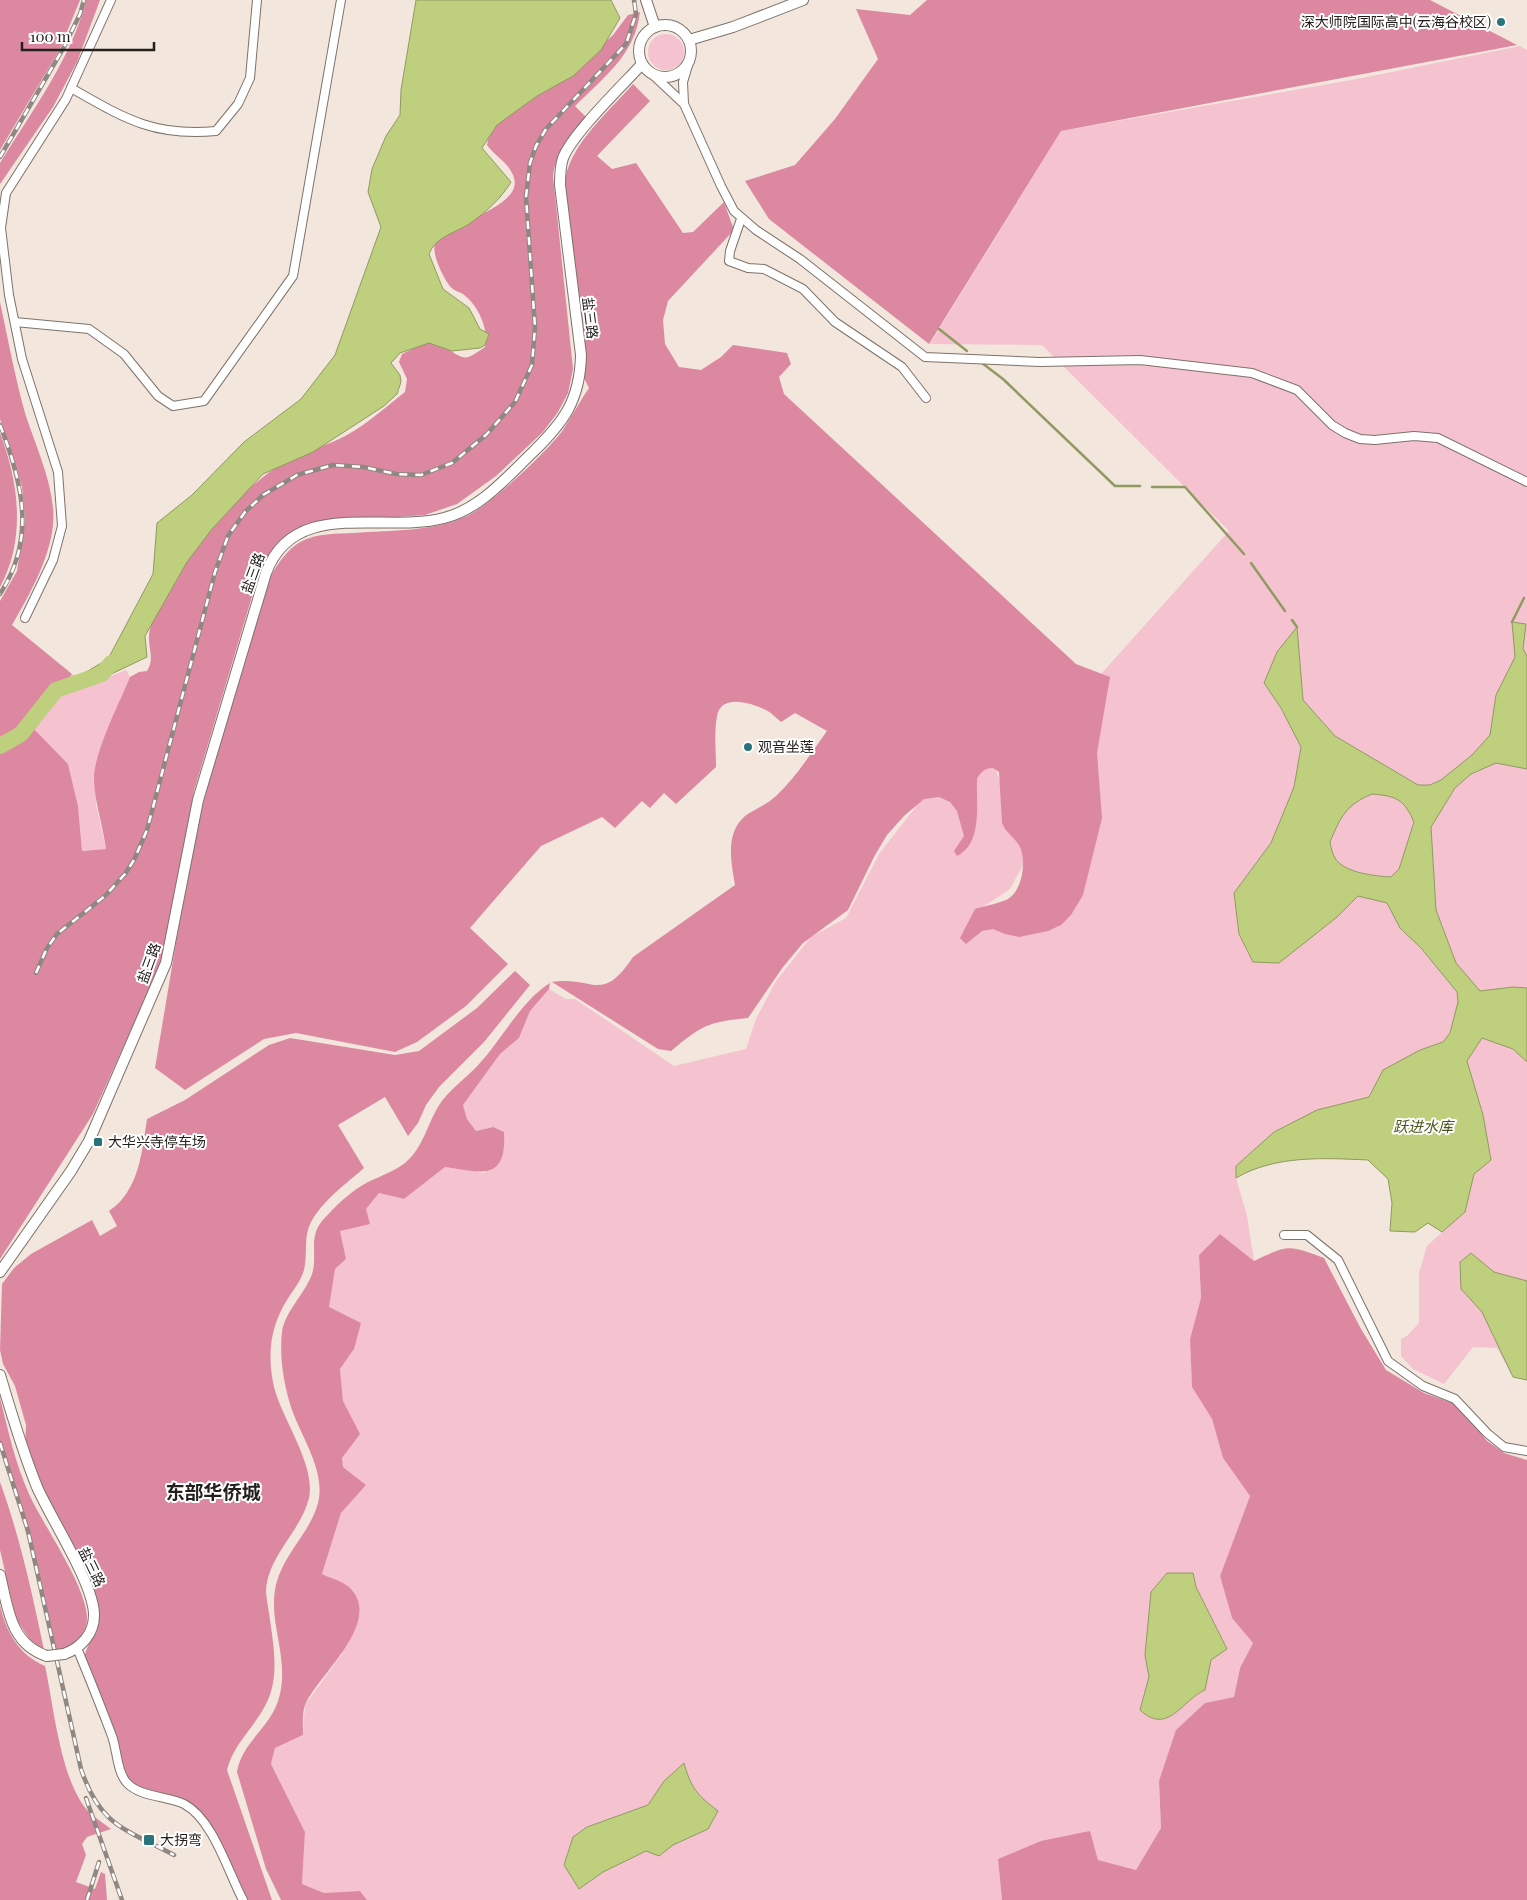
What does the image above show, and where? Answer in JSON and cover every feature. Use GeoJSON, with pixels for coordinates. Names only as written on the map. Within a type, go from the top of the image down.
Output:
{"type":"FeatureCollection","features":[{"type":"Feature","properties":{"kind":"main road"},"geometry":{"type":"LineString","coordinates":[[646,0],[655,27]]}},
{"type":"Feature","properties":{"kind":"main road"},"geometry":{"type":"LineString","coordinates":[[690,40],[733,27],[803,0]]}},
{"type":"Feature","properties":{"kind":"main road"},"geometry":{"type":"LineString","coordinates":[[668,25],[675,27],[690,40],[692,53],[688,65],[672,77],[666,78],[652,74],[642,64],[640,45],[645,34],[655,27],[668,25]]}},
{"type":"Feature","properties":{"kind":"main road","name":"盐三路"},"geometry":{"type":"LineString","coordinates":[[0,1272],[67,1177],[89,1141],[166,963],[188,849],[208,763],[266,573],[275,552],[294,535],[319,525],[432,521],[459,513],[496,488],[551,434],[570,408],[579,383],[581,355],[560,185],[560,168],[563,157],[574,140],[642,64]]}},
{"type":"Feature","properties":{"kind":"main road","name":"盐三路"},"geometry":{"type":"LineString","coordinates":[[0,1374],[22,1447],[37,1487],[92,1599],[94,1614],[92,1628],[77,1648],[64,1654],[46,1656],[31,1649],[16,1634],[12,1625],[0,1575]]}},
{"type":"Feature","properties":{"kind":"street"},"geometry":{"type":"LineString","coordinates":[[25,618],[53,560],[62,526],[58,472],[22,359],[15,322],[2,228],[6,192],[71,88],[110,0]]}},
{"type":"Feature","properties":{"kind":"street"},"geometry":{"type":"LineString","coordinates":[[71,88],[123,117],[153,128],[188,134],[216,131],[238,104],[250,78],[257,0]]}},
{"type":"Feature","properties":{"kind":"street"},"geometry":{"type":"LineString","coordinates":[[15,322],[89,329],[124,354],[158,396],[173,406],[204,401],[293,276],[341,0]]}},
{"type":"Feature","properties":{"kind":"street"},"geometry":{"type":"LineString","coordinates":[[688,65],[682,82],[684,104],[728,201],[741,219],[800,258],[925,357],[1040,362],[1140,360],[1252,372],[1298,390],[1332,425],[1345,433],[1360,439],[1375,440],[1414,436],[1438,438],[1527,482]]}},
{"type":"Feature","properties":{"kind":"street"},"geometry":{"type":"LineString","coordinates":[[652,74],[684,104]]}},
{"type":"Feature","properties":{"kind":"street"},"geometry":{"type":"LineString","coordinates":[[741,219],[730,251],[730,261],[748,268],[764,269],[803,289],[835,322],[902,367],[926,398]]}},
{"type":"Feature","properties":{"kind":"street"},"geometry":{"type":"LineString","coordinates":[[1284,1235],[1307,1235],[1338,1260],[1388,1361],[1423,1386],[1455,1399],[1504,1448],[1527,1451]]}},
{"type":"Feature","properties":{"kind":"street"},"geometry":{"type":"LineString","coordinates":[[77,1648],[113,1738],[121,1772],[126,1783],[136,1790],[186,1805],[204,1823],[219,1848],[243,1900]]}},
{"type":"Feature","properties":{"kind":"shaded area"},"geometry":{"type":"Polygon","coordinates":[[[0,0],[80,0],[60,49],[0,150],[0,0]]]}},
{"type":"Feature","properties":{"kind":"shaded area"},"geometry":{"type":"Polygon","coordinates":[[[86,0],[100,0],[77,62],[53,107],[0,184],[0,163],[61,63],[80,21],[86,0]]]}},
{"type":"Feature","properties":{"kind":"shaded area"},"geometry":{"type":"Polygon","coordinates":[[[927,0],[1430,0],[1517,45],[1061,131],[929,344],[769,219],[745,181],[795,165],[835,119],[878,59],[856,9],[910,15],[927,0]]]}},
{"type":"Feature","properties":{"kind":"shaded area"},"geometry":{"type":"Polygon","coordinates":[[[640,12],[632,41],[625,53],[607,75],[575,106],[586,117],[560,151],[553,176],[573,369],[568,393],[558,412],[543,432],[496,476],[457,504],[425,515],[315,523],[296,530],[282,541],[270,555],[259,573],[194,791],[166,948],[159,968],[93,1114],[0,1259],[0,601],[17,571],[25,519],[22,487],[0,419],[0,302],[21,399],[45,472],[53,508],[51,538],[47,553],[34,584],[12,625],[72,674],[33,728],[68,764],[78,806],[82,851],[106,849],[94,780],[98,756],[130,677],[139,672],[147,671],[149,667],[151,662],[149,635],[151,625],[160,604],[179,573],[210,528],[249,488],[291,458],[355,430],[405,392],[407,379],[399,362],[402,354],[429,341],[444,346],[463,357],[470,357],[485,347],[484,325],[478,311],[463,294],[453,289],[446,281],[437,261],[435,244],[455,228],[499,204],[510,195],[515,185],[510,169],[487,145],[490,129],[506,115],[578,67],[613,35],[628,15],[640,12]]]}},
{"type":"Feature","properties":{"kind":"shaded area"},"geometry":{"type":"Polygon","coordinates":[[[666,34],[673,35],[679,39],[683,45],[683,59],[679,65],[673,69],[666,70],[659,69],[653,65],[649,59],[648,52],[649,45],[653,39],[659,35],[666,34]]]}},
{"type":"Feature","properties":{"kind":"shaded area"},"geometry":{"type":"Polygon","coordinates":[[[1520,46],[1527,50],[1527,1380],[1513,1377],[1497,1348],[1473,1347],[1444,1384],[1413,1369],[1401,1356],[1401,1339],[1407,1336],[1419,1323],[1419,1273],[1427,1246],[1442,1232],[1428,1223],[1415,1232],[1390,1231],[1392,1203],[1388,1179],[1368,1160],[1317,1159],[1283,1162],[1267,1165],[1236,1178],[1247,1216],[1254,1261],[1220,1234],[1199,1255],[1201,1298],[1190,1339],[1192,1387],[1212,1419],[1223,1458],[1250,1496],[1220,1576],[1232,1618],[1253,1643],[1240,1668],[1234,1697],[1205,1703],[1159,1781],[1161,1828],[1136,1870],[1098,1860],[1090,1831],[998,1859],[1002,1900],[367,1900],[360,1891],[324,1893],[302,1884],[305,1832],[271,1764],[275,1748],[303,1735],[305,1705],[342,1654],[348,1586],[322,1574],[341,1513],[366,1485],[343,1467],[342,1458],[359,1434],[343,1401],[340,1369],[354,1349],[328,1308],[335,1269],[346,1259],[340,1231],[366,1209],[379,1193],[404,1199],[445,1167],[485,1173],[493,1127],[476,1131],[467,1119],[463,1105],[500,1054],[519,1038],[530,1011],[549,989],[566,999],[575,999],[674,1066],[746,1049],[756,1019],[776,981],[811,937],[846,918],[879,854],[925,795],[993,761],[1026,859],[1010,889],[983,907],[1018,929],[1093,683],[1229,531],[1042,345],[930,344],[1061,131],[1357,79],[1520,46]]]}},
{"type":"Feature","properties":{"kind":"shaded area"},"geometry":{"type":"Polygon","coordinates":[[[633,84],[650,101],[597,156],[612,169],[636,163],[683,233],[693,232],[724,202],[734,230],[668,301],[663,320],[665,344],[679,367],[701,370],[721,357],[733,345],[787,353],[791,364],[779,377],[784,394],[1076,664],[1110,677],[1097,753],[1102,818],[1083,895],[1071,915],[1061,925],[1048,931],[1019,937],[993,929],[982,931],[966,944],[960,938],[975,909],[1008,899],[1017,889],[1022,874],[1023,858],[1019,845],[1002,823],[999,772],[993,768],[987,769],[981,772],[977,779],[976,822],[971,842],[965,850],[957,856],[954,851],[964,836],[957,811],[950,802],[939,797],[924,799],[904,816],[887,835],[848,910],[803,943],[783,967],[748,1018],[714,1023],[690,1035],[671,1051],[658,1049],[552,982],[566,981],[596,985],[613,980],[622,972],[633,957],[735,885],[731,858],[734,831],[745,816],[766,804],[784,788],[804,764],[827,731],[795,713],[781,722],[760,707],[731,702],[724,704],[717,716],[715,735],[716,767],[676,804],[664,793],[650,808],[642,801],[615,828],[602,817],[541,846],[470,928],[508,964],[466,1006],[417,1042],[395,1052],[296,1033],[264,1039],[185,1090],[155,1068],[190,859],[212,766],[266,585],[290,549],[308,538],[327,534],[426,528],[467,516],[518,477],[545,451],[563,430],[589,388],[584,378],[585,363],[564,186],[567,171],[573,157],[590,131],[633,84]]]}},
{"type":"Feature","properties":{"kind":"shaded area"},"geometry":{"type":"Polygon","coordinates":[[[0,433],[12,471],[17,511],[14,550],[0,587],[0,433]]]}},
{"type":"Feature","properties":{"kind":"shaded area"},"geometry":{"type":"Polygon","coordinates":[[[126,670],[130,677],[102,745],[96,805],[106,849],[82,851],[78,806],[68,764],[33,728],[72,674],[88,685],[126,670]]]}},
{"type":"Feature","properties":{"kind":"shaded area"},"geometry":{"type":"Polygon","coordinates":[[[515,971],[530,985],[484,1042],[439,1087],[426,1105],[418,1123],[408,1136],[385,1097],[338,1125],[364,1168],[328,1199],[311,1222],[306,1240],[303,1274],[277,1320],[271,1353],[274,1387],[303,1457],[310,1485],[309,1498],[305,1510],[268,1577],[266,1593],[274,1658],[271,1692],[257,1719],[239,1743],[227,1770],[272,1900],[240,1900],[205,1827],[185,1806],[135,1787],[123,1772],[84,1659],[99,1616],[43,1498],[25,1448],[26,1425],[15,1386],[3,1364],[0,1350],[2,1284],[14,1268],[31,1254],[92,1220],[100,1236],[117,1226],[109,1211],[119,1203],[133,1182],[141,1157],[147,1119],[185,1100],[269,1045],[290,1038],[395,1055],[419,1051],[477,1008],[515,971]]]}},
{"type":"Feature","properties":{"kind":"shaded area"},"geometry":{"type":"Polygon","coordinates":[[[550,983],[549,989],[530,1011],[519,1038],[500,1054],[463,1105],[467,1119],[476,1131],[493,1127],[504,1132],[504,1148],[501,1160],[496,1167],[480,1172],[445,1167],[404,1199],[379,1193],[366,1209],[370,1224],[340,1231],[346,1259],[335,1269],[329,1307],[361,1323],[354,1349],[340,1369],[343,1401],[360,1434],[342,1458],[343,1467],[366,1485],[341,1513],[322,1574],[349,1587],[358,1601],[359,1616],[345,1648],[305,1705],[303,1735],[275,1748],[271,1764],[305,1832],[302,1884],[324,1893],[360,1891],[367,1900],[281,1900],[266,1869],[237,1772],[244,1753],[269,1719],[278,1701],[282,1672],[275,1617],[275,1590],[283,1566],[314,1514],[320,1491],[316,1467],[292,1410],[287,1391],[281,1351],[284,1324],[312,1274],[315,1234],[322,1221],[356,1190],[397,1168],[411,1157],[442,1101],[480,1063],[530,999],[550,983]]]}},
{"type":"Feature","properties":{"kind":"shaded area"},"geometry":{"type":"Polygon","coordinates":[[[1220,1234],[1254,1261],[1289,1248],[1324,1258],[1361,1329],[1386,1370],[1424,1393],[1460,1406],[1487,1441],[1504,1453],[1527,1460],[1527,1900],[1002,1900],[998,1859],[1041,1841],[1090,1831],[1098,1860],[1136,1870],[1161,1828],[1159,1781],[1176,1730],[1205,1703],[1234,1697],[1240,1668],[1253,1643],[1232,1618],[1220,1576],[1250,1496],[1223,1458],[1212,1419],[1192,1387],[1190,1339],[1201,1298],[1199,1255],[1220,1234]]]}},
{"type":"Feature","properties":{"kind":"shaded area"},"geometry":{"type":"Polygon","coordinates":[[[0,1398],[12,1446],[24,1482],[72,1573],[85,1605],[86,1624],[78,1640],[56,1652],[25,1528],[0,1448],[0,1398]]]}},
{"type":"Feature","properties":{"kind":"shaded area"},"geometry":{"type":"Polygon","coordinates":[[[0,1482],[20,1544],[44,1650],[32,1643],[16,1619],[0,1550],[0,1482]]]}},
{"type":"Feature","properties":{"kind":"shaded area"},"geometry":{"type":"Polygon","coordinates":[[[0,1605],[6,1624],[15,1641],[28,1656],[45,1666],[59,1741],[70,1780],[87,1810],[111,1829],[87,1837],[82,1844],[86,1855],[76,1882],[95,1889],[101,1872],[105,1874],[107,1900],[0,1900],[0,1605]]]}},
{"type":"Feature","properties":{"kind":"water"},"geometry":{"type":"Polygon","coordinates":[[[416,0],[611,0],[620,18],[601,50],[573,76],[537,96],[497,125],[482,148],[511,182],[487,210],[469,224],[441,239],[429,254],[443,289],[469,308],[480,329],[489,334],[485,345],[480,348],[452,351],[429,343],[400,353],[391,363],[400,375],[401,382],[397,394],[384,406],[313,452],[263,474],[212,529],[187,562],[145,636],[147,657],[105,677],[81,675],[108,659],[153,574],[157,523],[192,495],[244,442],[301,399],[335,355],[381,227],[368,192],[372,169],[386,136],[400,115],[401,90],[416,0]]]}},
{"type":"Feature","properties":{"kind":"water","name":"跃进水库"},"geometry":{"type":"Polygon","coordinates":[[[1512,622],[1526,624],[1523,649],[1527,656],[1527,769],[1496,763],[1471,774],[1455,788],[1431,827],[1436,910],[1456,963],[1480,991],[1513,987],[1527,988],[1527,1062],[1513,1049],[1482,1038],[1467,1061],[1483,1115],[1491,1160],[1474,1174],[1465,1212],[1442,1232],[1428,1223],[1415,1232],[1390,1231],[1392,1203],[1388,1179],[1368,1160],[1317,1159],[1283,1162],[1267,1165],[1236,1178],[1236,1166],[1274,1132],[1317,1110],[1369,1097],[1383,1070],[1420,1050],[1443,1042],[1450,1033],[1458,1002],[1457,992],[1421,948],[1400,928],[1387,903],[1358,896],[1337,917],[1279,963],[1253,962],[1239,934],[1234,893],[1271,843],[1294,787],[1301,747],[1281,708],[1264,683],[1277,652],[1297,627],[1303,700],[1335,736],[1418,785],[1430,785],[1441,780],[1472,755],[1490,735],[1496,695],[1515,657],[1512,622]],[[1372,794],[1356,802],[1345,812],[1330,842],[1332,852],[1339,863],[1352,870],[1360,873],[1391,877],[1399,869],[1414,822],[1407,808],[1398,800],[1372,794]]]}},
{"type":"Feature","properties":{"kind":"water"},"geometry":{"type":"Polygon","coordinates":[[[1471,1253],[1494,1272],[1527,1281],[1527,1380],[1513,1377],[1482,1312],[1461,1289],[1460,1262],[1471,1253]]]}},
{"type":"Feature","properties":{"kind":"water"},"geometry":{"type":"Polygon","coordinates":[[[1167,1573],[1193,1573],[1196,1587],[1227,1649],[1211,1660],[1205,1690],[1174,1714],[1167,1718],[1159,1719],[1150,1717],[1140,1710],[1149,1677],[1145,1655],[1151,1592],[1167,1573]]]}},
{"type":"Feature","properties":{"kind":"water"},"geometry":{"type":"Polygon","coordinates":[[[684,1763],[692,1785],[718,1811],[708,1829],[673,1845],[659,1856],[646,1851],[603,1872],[579,1889],[564,1865],[573,1837],[587,1827],[648,1805],[664,1781],[684,1763]]]}},
{"type":"Feature","properties":{"kind":"waterway"},"geometry":{"type":"LineString","coordinates":[[939,329],[967,351]]}},
{"type":"Feature","properties":{"kind":"waterway"},"geometry":{"type":"LineString","coordinates":[[982,363],[1003,379],[1115,486],[1140,486]]}},
{"type":"Feature","properties":{"kind":"waterway"},"geometry":{"type":"LineString","coordinates":[[1152,487],[1185,487],[1244,554]]}},
{"type":"Feature","properties":{"kind":"waterway"},"geometry":{"type":"LineString","coordinates":[[1251,563],[1285,611]]}},
{"type":"Feature","properties":{"kind":"waterway"},"geometry":{"type":"LineString","coordinates":[[1512,622],[1524,598]]}},
{"type":"Feature","properties":{"kind":"waterway"},"geometry":{"type":"LineString","coordinates":[[1292,620],[1297,627]]}},
{"type":"Feature","properties":{"kind":"waterway"},"geometry":{"type":"LineString","coordinates":[[0,746],[21,734],[56,690],[102,674],[111,663]]}},
{"type":"Feature","properties":{"kind":"railway"},"geometry":{"type":"LineString","coordinates":[[0,157],[64,47],[80,14],[84,0]]}},
{"type":"Feature","properties":{"kind":"railway"},"geometry":{"type":"LineString","coordinates":[[36,973],[47,948],[57,934],[105,896],[125,874],[134,860],[147,830],[215,572],[228,536],[245,512],[263,495],[297,475],[333,465],[363,467],[396,474],[421,475],[452,463],[486,435],[515,402],[532,365],[535,327],[526,197],[530,163],[536,146],[546,129],[626,44],[636,14],[634,0]]}},
{"type":"Feature","properties":{"kind":"railway"},"geometry":{"type":"LineString","coordinates":[[0,425],[15,469],[22,511],[22,532],[18,553],[11,573],[0,594]]}},
{"type":"Feature","properties":{"kind":"railway"},"geometry":{"type":"LineString","coordinates":[[0,1443],[28,1531],[81,1769],[88,1788],[97,1803],[116,1824],[174,1855]]}},
{"type":"Feature","properties":{"kind":"railway"},"geometry":{"type":"LineString","coordinates":[[86,1798],[122,1900]]}},
{"type":"Feature","properties":{"kind":"railway"},"geometry":{"type":"LineString","coordinates":[[87,1900],[99,1862]]}},
{"type":"Feature","properties":{"kind":"place","name":"深大师院国际高中(云海谷校区)"},"geometry":{"type":"Point","coordinates":[1501,22]}},
{"type":"Feature","properties":{"kind":"place","name":"观音坐莲"},"geometry":{"type":"Point","coordinates":[748,747]}},
{"type":"Feature","properties":{"kind":"place","name":"大华兴寺停车场"},"geometry":{"type":"Point","coordinates":[98,1142]}},
{"type":"Feature","properties":{"kind":"place","name":"大拐弯"},"geometry":{"type":"Point","coordinates":[149,1840]}},
{"type":"Feature","properties":{"kind":"district","name":"东部华侨城"},"geometry":{"type":"Point","coordinates":[213,1492]}}]}
